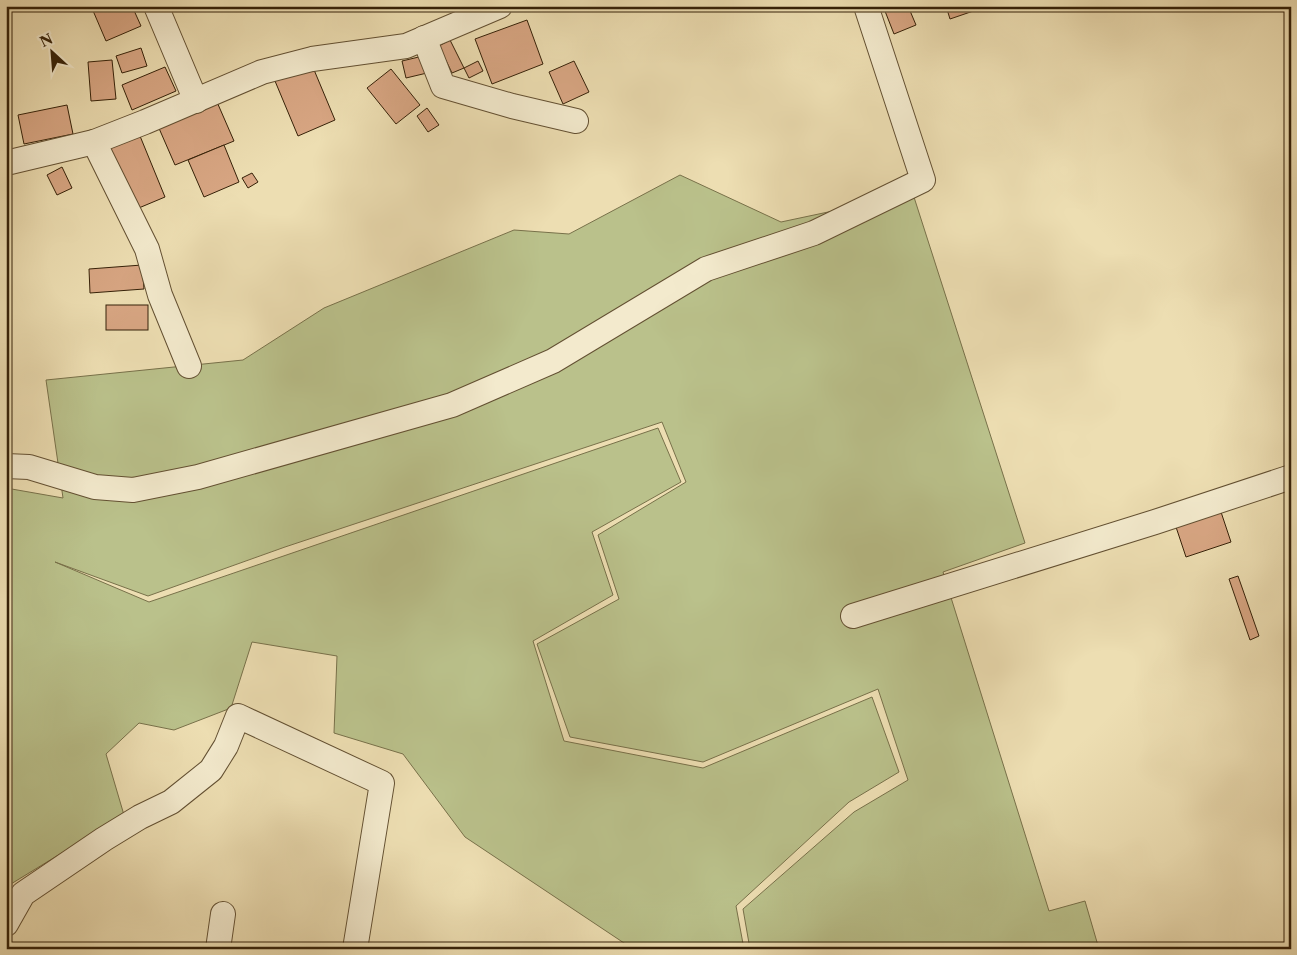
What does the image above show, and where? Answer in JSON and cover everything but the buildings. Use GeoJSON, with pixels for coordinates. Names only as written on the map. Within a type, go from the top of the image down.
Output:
{"type":"FeatureCollection","features":[{"type":"Feature","properties":{"kind":"street"},"geometry":{"type":"LineString","coordinates":[[156,6],[196,101]]}},
{"type":"Feature","properties":{"kind":"street"},"geometry":{"type":"LineString","coordinates":[[6,163],[94,142],[262,72],[312,59],[406,46],[424,38],[453,15],[500,6]]}},
{"type":"Feature","properties":{"kind":"street"},"geometry":{"type":"LineString","coordinates":[[6,466],[29,467],[95,487],[133,490],[198,477],[452,405],[553,361],[706,269],[814,233],[924,180],[866,6]]}},
{"type":"Feature","properties":{"kind":"street"},"geometry":{"type":"LineString","coordinates":[[424,38],[443,86],[512,106],[576,121]]}},
{"type":"Feature","properties":{"kind":"street"},"geometry":{"type":"LineString","coordinates":[[94,142],[146,249],[160,294],[189,366]]}},
{"type":"Feature","properties":{"kind":"street"},"geometry":{"type":"LineString","coordinates":[[853,616],[1155,522],[1291,477]]}},
{"type":"Feature","properties":{"kind":"street"},"geometry":{"type":"LineString","coordinates":[[6,924],[23,894],[104,839],[140,817],[171,802],[211,770],[226,746],[238,716],[382,783],[355,949]]}},
{"type":"Feature","properties":{"kind":"street"},"geometry":{"type":"LineString","coordinates":[[218,949],[223,914]]}},
{"type":"Feature","properties":{"kind":"green space"},"geometry":{"type":"Polygon","coordinates":[[[680,175],[781,222],[913,194],[1025,543],[943,572],[1049,911],[1085,901],[1099,949],[750,949],[743,909],[854,812],[908,780],[878,689],[703,762],[570,737],[537,644],[619,599],[598,535],[686,482],[662,422],[285,547],[148,596],[55,562],[149,602],[658,428],[681,482],[592,532],[613,595],[533,641],[564,741],[703,768],[872,697],[899,772],[849,802],[736,906],[744,949],[633,949],[465,837],[403,754],[334,733],[337,656],[252,642],[231,708],[174,730],[139,723],[106,754],[124,815],[6,887],[6,488],[63,498],[46,380],[243,360],[324,308],[514,230],[569,234],[680,175]]]}}]}
